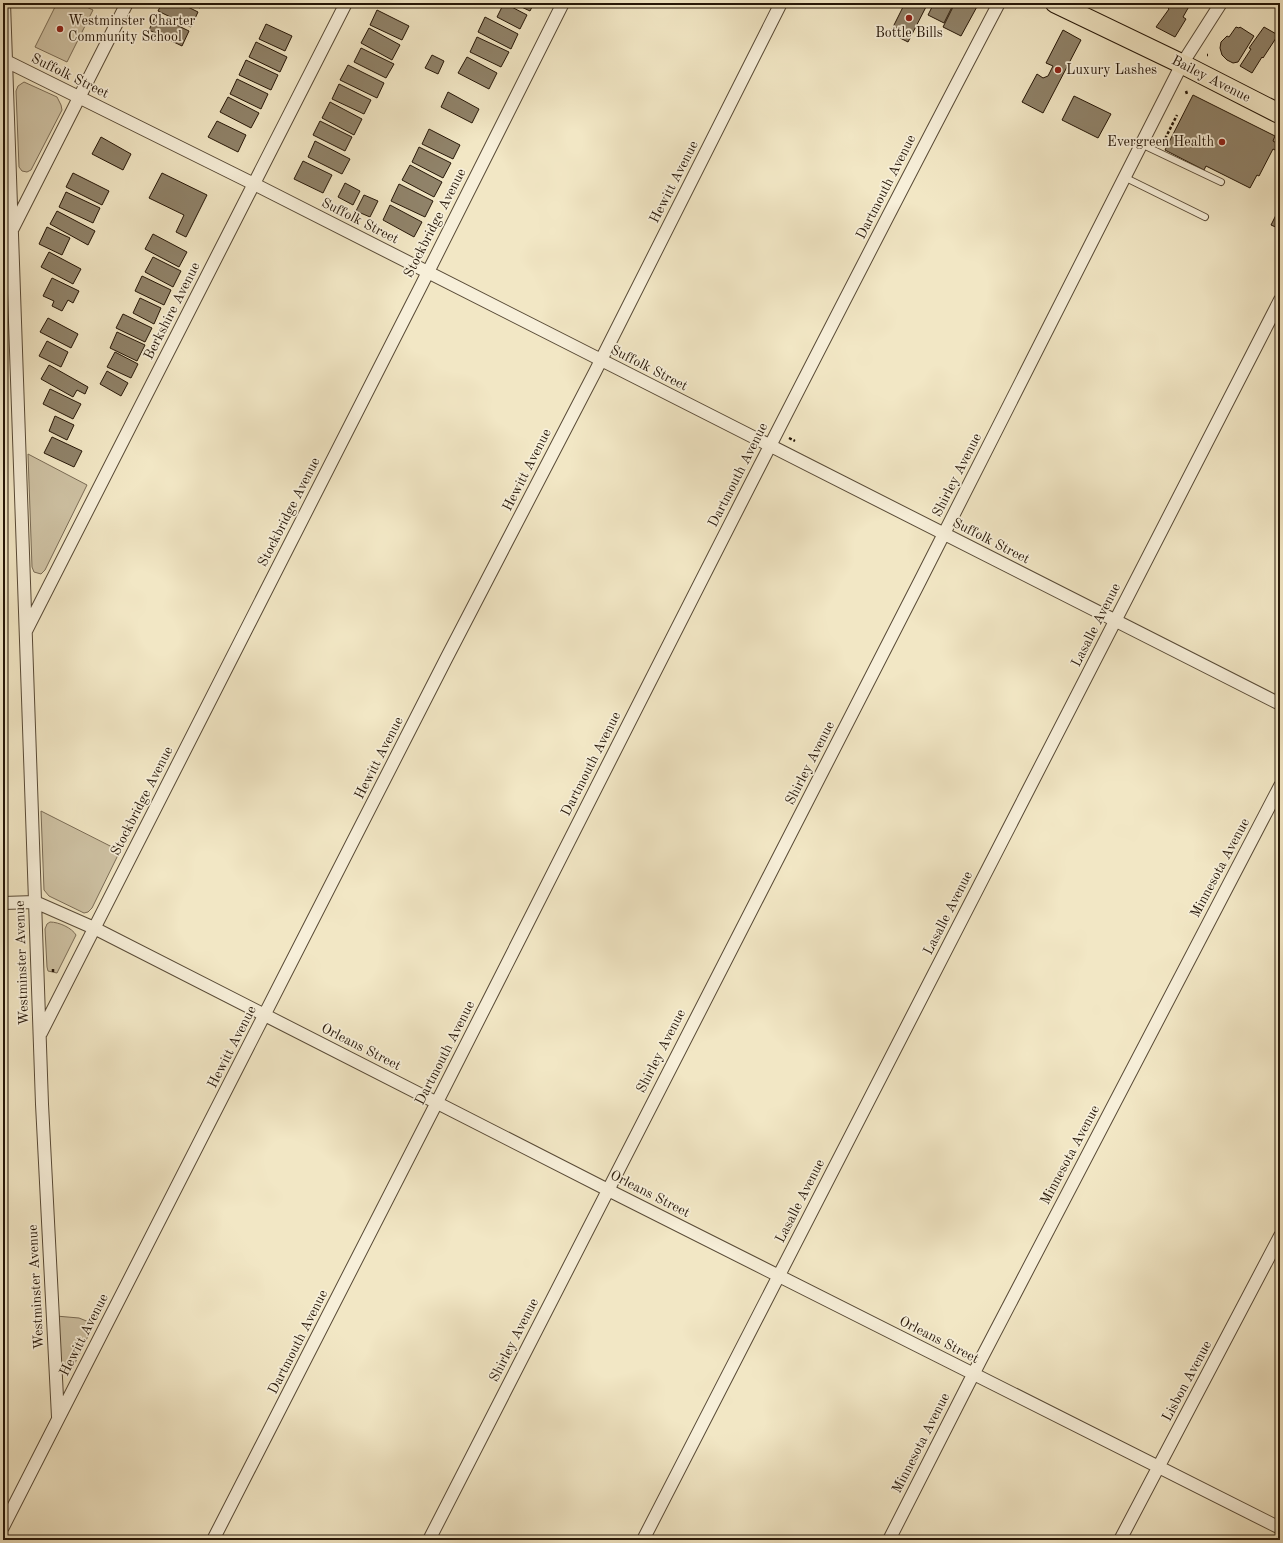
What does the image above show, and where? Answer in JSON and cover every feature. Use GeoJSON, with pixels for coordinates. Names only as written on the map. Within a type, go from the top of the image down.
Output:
{"type":"FeatureCollection","features":[{"type":"Feature","properties":{"kind":"main road","name":"Bailey Avenue"},"geometry":{"type":"LineString","coordinates":[[1055,3],[1182,64],[1280,114]]}},
{"type":"Feature","properties":{"kind":"street","name":"Westminster Avenue"},"geometry":{"type":"LineString","coordinates":[[4,3],[4,61],[12,230],[43,1127],[58,1418]]}},
{"type":"Feature","properties":{"kind":"street"},"geometry":{"type":"LineString","coordinates":[[12,230],[127,3]]}},
{"type":"Feature","properties":{"kind":"street","name":"Berkshire Avenue"},"geometry":{"type":"LineString","coordinates":[[25,632],[346,3]]}},
{"type":"Feature","properties":{"kind":"street","name":"Stockbridge Avenue"},"geometry":{"type":"LineString","coordinates":[[40,1034],[428,272],[563,3]]}},
{"type":"Feature","properties":{"kind":"street","name":"Hewitt Avenue"},"geometry":{"type":"LineString","coordinates":[[3,1527],[442,666],[601,361],[781,3]]}},
{"type":"Feature","properties":{"kind":"street","name":"Dartmouth Avenue"},"geometry":{"type":"LineString","coordinates":[[213,1540],[770,446],[999,3]]}},
{"type":"Feature","properties":{"kind":"street","name":"Shirley Avenue"},"geometry":{"type":"LineString","coordinates":[[429,1540],[944,534],[1182,64],[1221,3]]}},
{"type":"Feature","properties":{"kind":"street","name":"Suffolk Street"},"geometry":{"type":"LineString","coordinates":[[4,61],[254,184],[1280,704]]}},
{"type":"Feature","properties":{"kind":"street","name":"Lasalle Avenue"},"geometry":{"type":"LineString","coordinates":[[643,1540],[1280,300]]}},
{"type":"Feature","properties":{"kind":"street","name":"Minnesota Avenue"},"geometry":{"type":"LineString","coordinates":[[889,1540],[973,1374],[1280,786]]}},
{"type":"Feature","properties":{"kind":"street","name":"Orleans Street"},"geometry":{"type":"LineString","coordinates":[[3,903],[36,902],[94,928],[608,1190],[1280,1528]]}},
{"type":"Feature","properties":{"kind":"street","name":"Lisbon Avenue"},"geometry":{"type":"LineString","coordinates":[[1120,1540],[1280,1236]]}},
{"type":"Feature","properties":{"kind":"lane"},"geometry":{"type":"LineString","coordinates":[[1142,144],[1221,182]]}},
{"type":"Feature","properties":{"kind":"lane"},"geometry":{"type":"LineString","coordinates":[[1124,177],[1205,217]]}},
{"type":"Feature","properties":{"kind":"path"},"geometry":{"type":"LineString","coordinates":[[1161,148],[1177,115]]}},
{"type":"Feature","properties":{"kind":"path"},"geometry":{"type":"LineString","coordinates":[[788,438],[795,441]]}},
{"type":"Feature","properties":{"kind":"path"},"geometry":{"type":"LineString","coordinates":[[53,967],[53,972]]}},
{"type":"Feature","properties":{"kind":"shaded area"},"geometry":{"type":"Polygon","coordinates":[[[57,3],[78,3],[93,10],[67,62],[35,47],[57,3]]]}},
{"type":"Feature","properties":{"kind":"shaded area"},"geometry":{"type":"Polygon","coordinates":[[[24,82],[57,97],[62,110],[31,170],[27,172],[22,171],[19,167],[16,91],[18,86],[24,82]]]}},
{"type":"Feature","properties":{"kind":"shaded area"},"geometry":{"type":"Polygon","coordinates":[[[28,454],[87,485],[45,570],[41,574],[34,572],[32,567],[28,454]]]}},
{"type":"Feature","properties":{"kind":"shaded area"},"geometry":{"type":"Polygon","coordinates":[[[41,811],[120,851],[92,908],[88,912],[84,913],[49,896],[44,890],[41,811]]]}},
{"type":"Feature","properties":{"kind":"shaded area"},"geometry":{"type":"Polygon","coordinates":[[[50,922],[65,926],[72,930],[76,935],[57,973],[48,971],[47,967],[45,929],[47,924],[50,922]]]}},
{"type":"Feature","properties":{"kind":"shaded area"},"geometry":{"type":"Polygon","coordinates":[[[56,1316],[79,1318],[94,1324],[72,1369],[68,1372],[63,1372],[61,1370],[56,1316]]]}},
{"type":"Feature","properties":{"kind":"building"},"geometry":{"type":"Polygon","coordinates":[[[162,3],[180,3],[198,12],[191,27],[158,11],[162,3]]]}},
{"type":"Feature","properties":{"kind":"building"},"geometry":{"type":"Polygon","coordinates":[[[189,3],[203,3],[200,8],[189,3]]]}},
{"type":"Feature","properties":{"kind":"building"},"geometry":{"type":"Polygon","coordinates":[[[504,3],[527,15],[520,29],[497,17],[504,3]]]}},
{"type":"Feature","properties":{"kind":"building"},"geometry":{"type":"Polygon","coordinates":[[[513,3],[534,3],[530,11],[513,3]]]}},
{"type":"Feature","properties":{"kind":"building","name":"Bottle Bills"},"geometry":{"type":"Polygon","coordinates":[[[905,3],[928,3],[908,42],[890,33],[905,3]]]}},
{"type":"Feature","properties":{"kind":"building"},"geometry":{"type":"Polygon","coordinates":[[[934,3],[954,3],[944,23],[928,15],[934,3]]]}},
{"type":"Feature","properties":{"kind":"building"},"geometry":{"type":"Polygon","coordinates":[[[955,3],[979,3],[961,36],[943,27],[955,3]]]}},
{"type":"Feature","properties":{"kind":"building"},"geometry":{"type":"Polygon","coordinates":[[[1170,3],[1191,3],[1183,17],[1186,19],[1175,37],[1156,27],[1169,9],[1170,3]]]}},
{"type":"Feature","properties":{"kind":"building"},"geometry":{"type":"Polygon","coordinates":[[[377,10],[409,26],[402,40],[370,25],[377,10]]]}},
{"type":"Feature","properties":{"kind":"building"},"geometry":{"type":"Polygon","coordinates":[[[156,15],[189,31],[182,46],[149,30],[156,15]]]}},
{"type":"Feature","properties":{"kind":"building"},"geometry":{"type":"Polygon","coordinates":[[[485,17],[518,34],[511,49],[478,32],[485,17]]]}},
{"type":"Feature","properties":{"kind":"building"},"geometry":{"type":"Polygon","coordinates":[[[266,24],[292,36],[285,51],[259,39],[266,24]]]}},
{"type":"Feature","properties":{"kind":"building"},"geometry":{"type":"Polygon","coordinates":[[[1236,27],[1240,27],[1254,36],[1238,62],[1233,63],[1222,55],[1220,48],[1221,42],[1227,36],[1229,37],[1236,27]]]}},
{"type":"Feature","properties":{"kind":"building"},"geometry":{"type":"Polygon","coordinates":[[[1264,27],[1278,35],[1252,73],[1240,66],[1251,49],[1249,48],[1264,27]]]}},
{"type":"Feature","properties":{"kind":"building"},"geometry":{"type":"Polygon","coordinates":[[[369,28],[400,45],[392,60],[361,43],[369,28]]]}},
{"type":"Feature","properties":{"kind":"building","name":"Luxury Lashes"},"geometry":{"type":"Polygon","coordinates":[[[1063,30],[1081,40],[1043,113],[1022,102],[1037,74],[1043,78],[1048,76],[1053,66],[1046,63],[1063,30]]]}},
{"type":"Feature","properties":{"kind":"building"},"geometry":{"type":"Polygon","coordinates":[[[477,37],[509,52],[501,67],[470,52],[477,37]]]}},
{"type":"Feature","properties":{"kind":"building"},"geometry":{"type":"Polygon","coordinates":[[[256,42],[287,57],[280,72],[249,57],[256,42]]]}},
{"type":"Feature","properties":{"kind":"building"},"geometry":{"type":"Polygon","coordinates":[[[361,48],[394,64],[386,78],[354,62],[361,48]]]}},
{"type":"Feature","properties":{"kind":"building"},"geometry":{"type":"Polygon","coordinates":[[[432,55],[444,61],[438,74],[425,68],[432,55]]]}},
{"type":"Feature","properties":{"kind":"building"},"geometry":{"type":"Polygon","coordinates":[[[467,57],[497,73],[489,89],[458,73],[467,57]]]}},
{"type":"Feature","properties":{"kind":"building"},"geometry":{"type":"Polygon","coordinates":[[[246,60],[278,75],[271,90],[239,75],[246,60]]]}},
{"type":"Feature","properties":{"kind":"building"},"geometry":{"type":"Polygon","coordinates":[[[348,65],[384,83],[377,98],[340,80],[348,65]]]}},
{"type":"Feature","properties":{"kind":"building"},"geometry":{"type":"Polygon","coordinates":[[[237,79],[268,94],[261,109],[230,94],[237,79]]]}},
{"type":"Feature","properties":{"kind":"building"},"geometry":{"type":"Polygon","coordinates":[[[339,84],[371,100],[364,114],[332,99],[339,84]]]}},
{"type":"Feature","properties":{"kind":"building"},"geometry":{"type":"Polygon","coordinates":[[[448,92],[479,109],[472,123],[441,107],[448,92]]]}},
{"type":"Feature","properties":{"kind":"building","name":"Evergreen Health"},"geometry":{"type":"Polygon","coordinates":[[[1193,95],[1275,136],[1273,141],[1278,144],[1275,150],[1273,149],[1259,176],[1257,175],[1250,188],[1206,166],[1204,170],[1165,150],[1193,95]]]}},
{"type":"Feature","properties":{"kind":"building"},"geometry":{"type":"Polygon","coordinates":[[[1074,96],[1111,114],[1098,138],[1062,120],[1074,96]]]}},
{"type":"Feature","properties":{"kind":"building"},"geometry":{"type":"Polygon","coordinates":[[[228,97],[259,113],[251,128],[220,112],[228,97]]]}},
{"type":"Feature","properties":{"kind":"building"},"geometry":{"type":"Polygon","coordinates":[[[330,102],[362,119],[354,135],[322,118],[330,102]]]}},
{"type":"Feature","properties":{"kind":"building"},"geometry":{"type":"Polygon","coordinates":[[[217,121],[246,135],[238,152],[208,137],[217,121]]]}},
{"type":"Feature","properties":{"kind":"building"},"geometry":{"type":"Polygon","coordinates":[[[320,121],[352,137],[345,151],[313,135],[320,121]]]}},
{"type":"Feature","properties":{"kind":"building"},"geometry":{"type":"Polygon","coordinates":[[[429,129],[460,145],[453,159],[422,144],[429,129]]]}},
{"type":"Feature","properties":{"kind":"building"},"geometry":{"type":"Polygon","coordinates":[[[101,137],[131,154],[123,170],[92,154],[101,137]]]}},
{"type":"Feature","properties":{"kind":"building"},"geometry":{"type":"Polygon","coordinates":[[[315,141],[350,159],[342,174],[308,157],[315,141]]]}},
{"type":"Feature","properties":{"kind":"building"},"geometry":{"type":"Polygon","coordinates":[[[419,147],[451,163],[443,178],[412,162],[419,147]]]}},
{"type":"Feature","properties":{"kind":"building"},"geometry":{"type":"Polygon","coordinates":[[[303,161],[332,175],[323,193],[294,179],[303,161]]]}},
{"type":"Feature","properties":{"kind":"building"},"geometry":{"type":"Polygon","coordinates":[[[410,165],[442,182],[434,197],[402,180],[410,165]]]}},
{"type":"Feature","properties":{"kind":"building"},"geometry":{"type":"Polygon","coordinates":[[[73,173],[109,191],[102,205],[66,187],[73,173]]]}},
{"type":"Feature","properties":{"kind":"building"},"geometry":{"type":"Polygon","coordinates":[[[162,173],[207,195],[186,237],[176,232],[184,215],[149,198],[162,173]]]}},
{"type":"Feature","properties":{"kind":"building"},"geometry":{"type":"Polygon","coordinates":[[[345,183],[360,191],[353,205],[338,197],[345,183]]]}},
{"type":"Feature","properties":{"kind":"building"},"geometry":{"type":"Polygon","coordinates":[[[399,184],[433,201],[425,217],[391,201],[399,184]]]}},
{"type":"Feature","properties":{"kind":"building"},"geometry":{"type":"Polygon","coordinates":[[[66,192],[100,208],[93,223],[59,207],[66,192]]]}},
{"type":"Feature","properties":{"kind":"building"},"geometry":{"type":"Polygon","coordinates":[[[364,195],[378,201],[370,217],[356,211],[364,195]]]}},
{"type":"Feature","properties":{"kind":"building"},"geometry":{"type":"Polygon","coordinates":[[[390,205],[422,222],[414,237],[383,220],[390,205]]]}},
{"type":"Feature","properties":{"kind":"building"},"geometry":{"type":"Polygon","coordinates":[[[1280,207],[1280,229],[1271,225],[1280,207]]]}},
{"type":"Feature","properties":{"kind":"building"},"geometry":{"type":"Polygon","coordinates":[[[57,211],[95,231],[88,245],[50,224],[57,211]]]}},
{"type":"Feature","properties":{"kind":"building"},"geometry":{"type":"Polygon","coordinates":[[[47,227],[70,238],[62,255],[39,244],[47,227]]]}},
{"type":"Feature","properties":{"kind":"building"},"geometry":{"type":"Polygon","coordinates":[[[153,234],[187,252],[179,267],[145,249],[153,234]]]}},
{"type":"Feature","properties":{"kind":"building"},"geometry":{"type":"Polygon","coordinates":[[[49,252],[81,269],[73,284],[41,267],[49,252]]]}},
{"type":"Feature","properties":{"kind":"building"},"geometry":{"type":"Polygon","coordinates":[[[153,257],[181,271],[173,287],[145,272],[153,257]]]}},
{"type":"Feature","properties":{"kind":"building"},"geometry":{"type":"Polygon","coordinates":[[[142,276],[171,290],[164,305],[135,291],[142,276]]]}},
{"type":"Feature","properties":{"kind":"building"},"geometry":{"type":"Polygon","coordinates":[[[52,278],[79,291],[73,303],[68,300],[62,311],[52,306],[54,301],[43,296],[52,278]]]}},
{"type":"Feature","properties":{"kind":"building"},"geometry":{"type":"Polygon","coordinates":[[[140,298],[161,308],[154,324],[133,313],[140,298]]]}},
{"type":"Feature","properties":{"kind":"building"},"geometry":{"type":"Polygon","coordinates":[[[123,314],[152,328],[145,342],[116,328],[123,314]]]}},
{"type":"Feature","properties":{"kind":"building"},"geometry":{"type":"Polygon","coordinates":[[[48,318],[78,334],[71,348],[40,332],[48,318]]]}},
{"type":"Feature","properties":{"kind":"building"},"geometry":{"type":"Polygon","coordinates":[[[117,332],[145,345],[137,361],[110,348],[117,332]]]}},
{"type":"Feature","properties":{"kind":"building"},"geometry":{"type":"Polygon","coordinates":[[[47,341],[68,352],[61,367],[39,356],[47,341]]]}},
{"type":"Feature","properties":{"kind":"building"},"geometry":{"type":"Polygon","coordinates":[[[115,352],[138,364],[131,378],[107,367],[115,352]]]}},
{"type":"Feature","properties":{"kind":"building"},"geometry":{"type":"Polygon","coordinates":[[[49,365],[88,387],[85,394],[77,390],[73,397],[41,379],[49,365]]]}},
{"type":"Feature","properties":{"kind":"building"},"geometry":{"type":"Polygon","coordinates":[[[107,371],[128,383],[121,396],[100,384],[107,371]]]}},
{"type":"Feature","properties":{"kind":"building"},"geometry":{"type":"Polygon","coordinates":[[[50,389],[81,404],[73,419],[43,404],[50,389]]]}},
{"type":"Feature","properties":{"kind":"building"},"geometry":{"type":"Polygon","coordinates":[[[55,416],[74,425],[67,440],[49,431],[55,416]]]}},
{"type":"Feature","properties":{"kind":"building"},"geometry":{"type":"Polygon","coordinates":[[[52,437],[82,451],[74,467],[44,453],[52,437]]]}},
{"type":"Feature","properties":{"kind":"building"},"geometry":{"type":"Polygon","coordinates":[[[3,836],[5,836],[5,853],[3,853],[3,836]]]}},
{"type":"Feature","properties":{"kind":"building"},"geometry":{"type":"Polygon","coordinates":[[[3,858],[5,858],[6,874],[3,875],[3,858]]]}},
{"type":"Feature","properties":{"kind":"place","name":"Bottle Bills"},"geometry":{"type":"Point","coordinates":[909,18]}},
{"type":"Feature","properties":{"kind":"place","name":"Westminster Charter Community School"},"geometry":{"type":"Point","coordinates":[60,29]}},
{"type":"Feature","properties":{"kind":"place","name":"Luxury Lashes"},"geometry":{"type":"Point","coordinates":[1058,70]}},
{"type":"Feature","properties":{"kind":"place","name":"Evergreen Health"},"geometry":{"type":"Point","coordinates":[1222,142]}}]}
